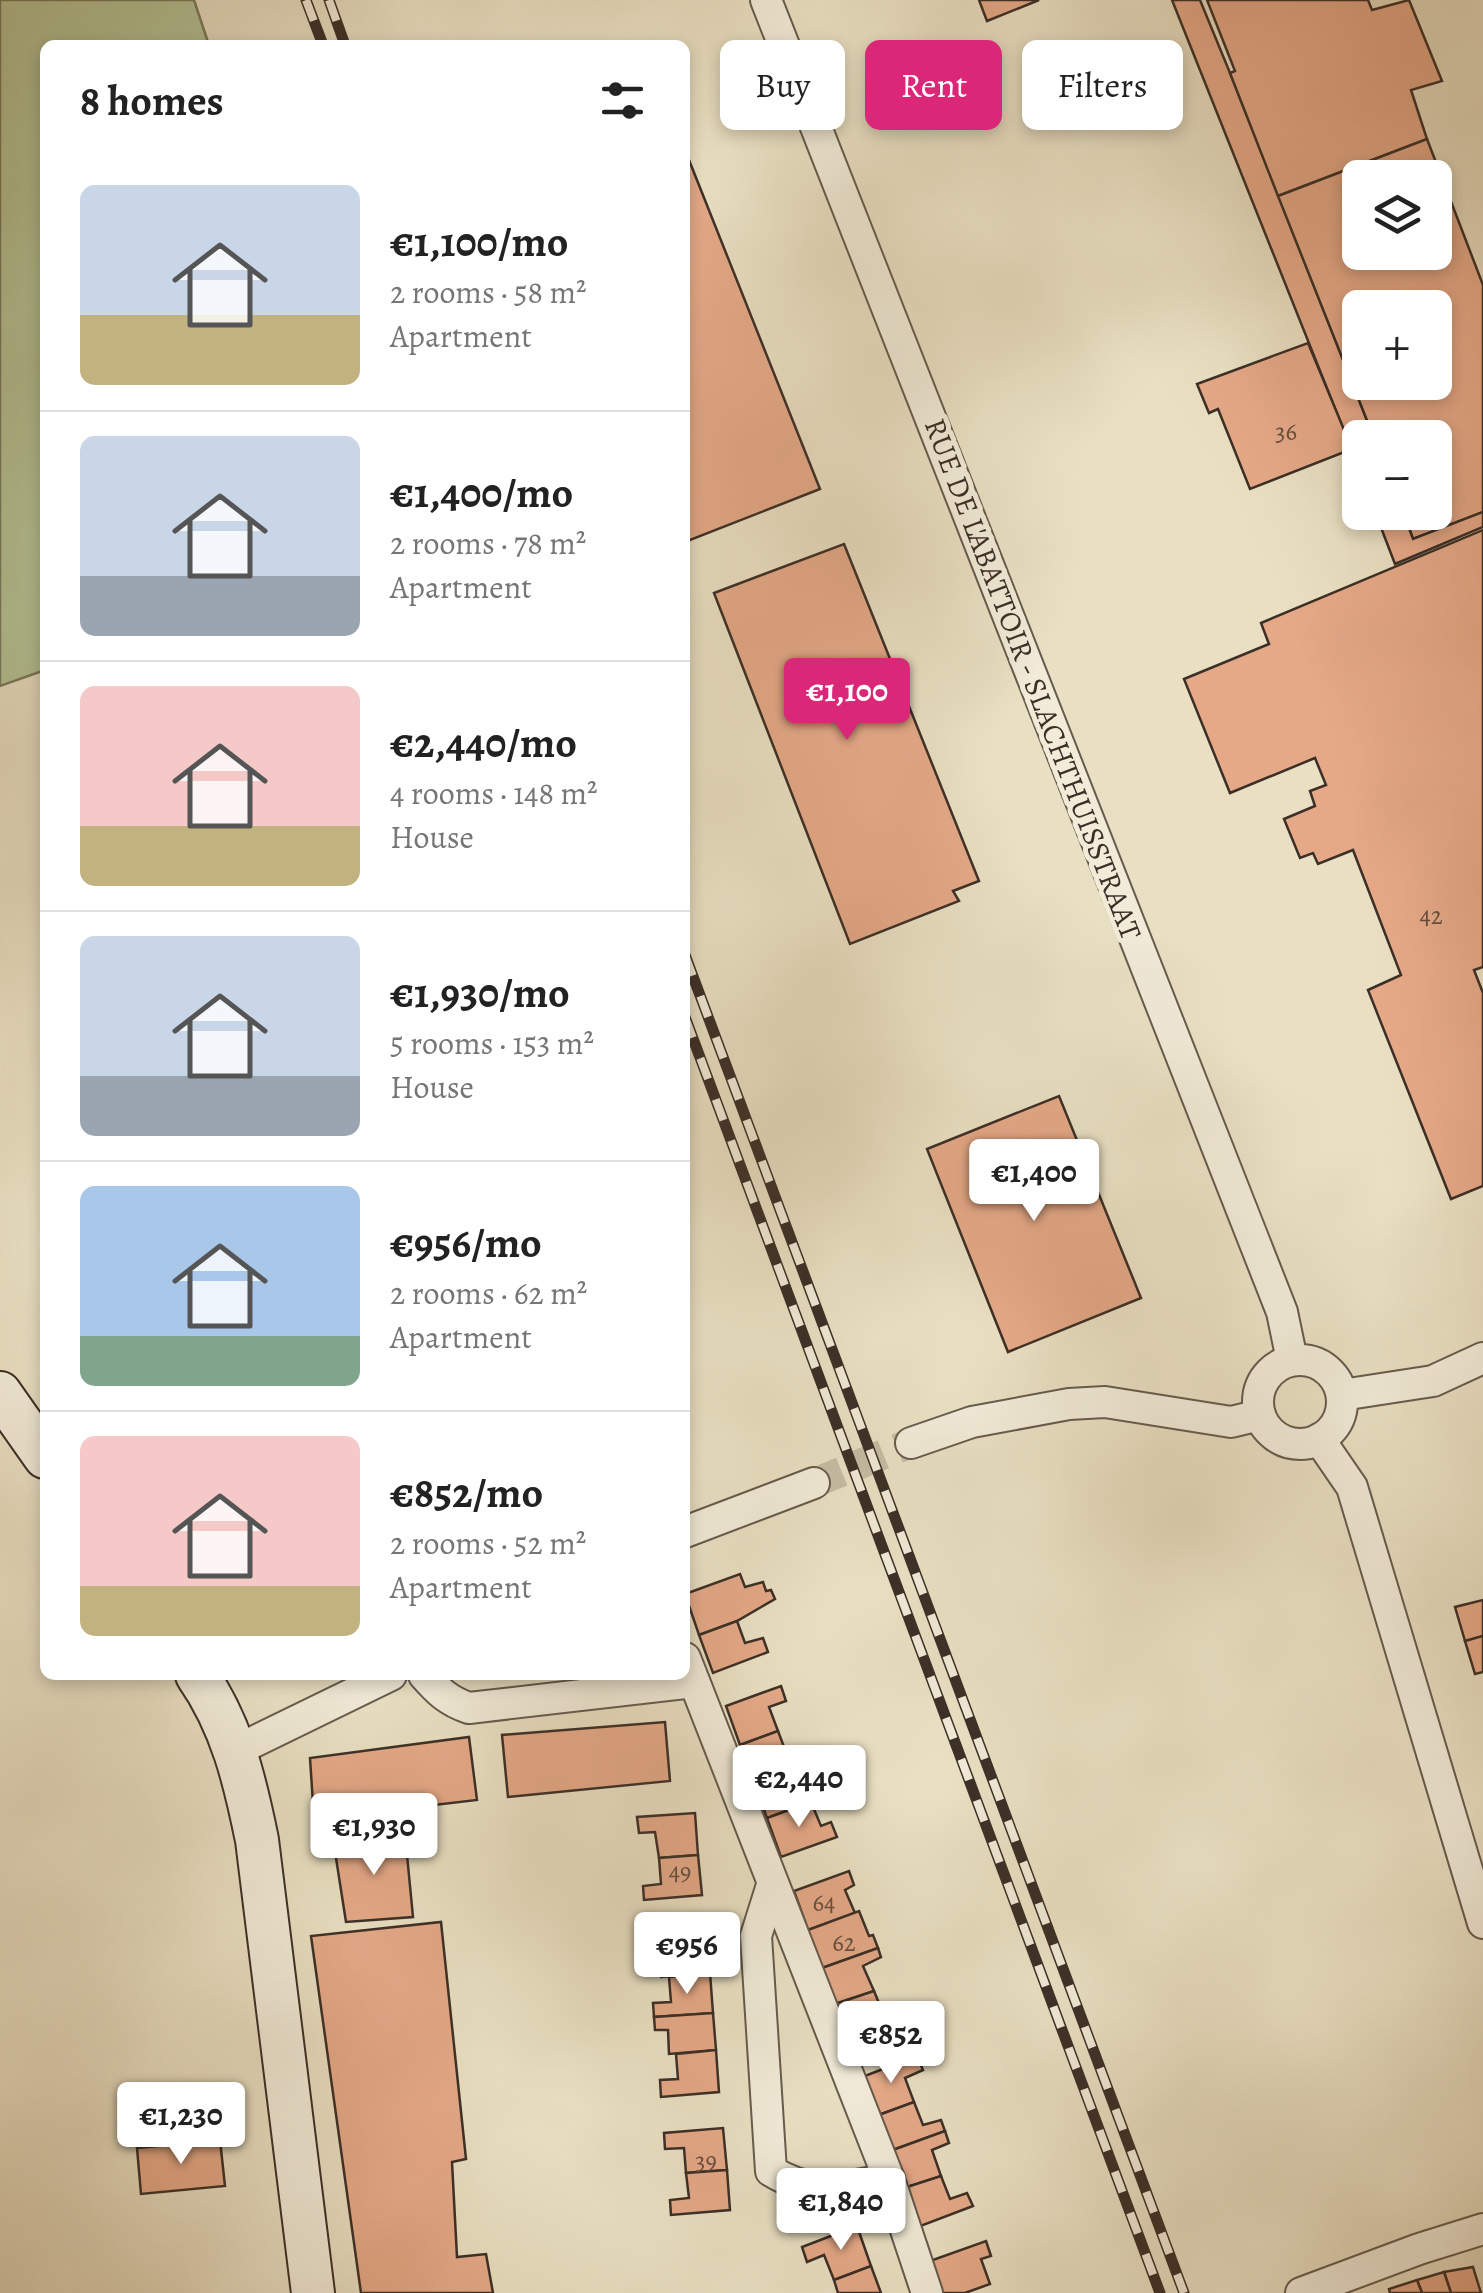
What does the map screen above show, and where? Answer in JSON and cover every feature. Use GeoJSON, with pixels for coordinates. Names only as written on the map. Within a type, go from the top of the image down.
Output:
{"type":"FeatureCollection","features":[{"type":"Feature","properties":{"kind":"main road"},"geometry":{"type":"LineString","coordinates":[[0,1393],[40,1450]]}},
{"type":"Feature","properties":{"kind":"main road"},"geometry":{"type":"LineString","coordinates":[[202,1682],[224,1719],[236,1751],[258,1840],[313,2293]]}},
{"type":"Feature","properties":{"kind":"street","name":"RUE DE L'ABATTOIR - SLACHTHUISSTRAAT"},"geometry":{"type":"LineString","coordinates":[[766,0],[1282,1312],[1292,1360]]}},
{"type":"Feature","properties":{"kind":"street"},"geometry":{"type":"LineString","coordinates":[[1342,1395],[1433,1381],[1483,1358]]}},
{"type":"Feature","properties":{"kind":"street"},"geometry":{"type":"LineString","coordinates":[[1292,1360],[1318,1363],[1330,1371],[1342,1395],[1338,1421],[1319,1439],[1305,1444],[1277,1438],[1260,1414],[1258,1403],[1263,1380],[1292,1360]]}},
{"type":"Feature","properties":{"kind":"street"},"geometry":{"type":"LineString","coordinates":[[912,1443],[972,1422],[1070,1404],[1105,1402],[1231,1422],[1260,1414]]}},
{"type":"Feature","properties":{"kind":"street"},"geometry":{"type":"LineString","coordinates":[[1319,1439],[1352,1487],[1483,1923]]}},
{"type":"Feature","properties":{"kind":"street"},"geometry":{"type":"LineString","coordinates":[[690,1530],[814,1483]]}},
{"type":"Feature","properties":{"kind":"street"},"geometry":{"type":"LineString","coordinates":[[690,1670],[889,2179],[927,2293]]}},
{"type":"Feature","properties":{"kind":"street"},"geometry":{"type":"LineString","coordinates":[[236,1751],[381,1680]]}},
{"type":"Feature","properties":{"kind":"street"},"geometry":{"type":"LineString","coordinates":[[428,1680],[453,1703],[470,1708],[632,1680]]}},
{"type":"Feature","properties":{"kind":"street"},"geometry":{"type":"LineString","coordinates":[[772,1885],[756,1936],[771,2171],[796,2186],[826,2190],[889,2179]]}},
{"type":"Feature","properties":{"kind":"street"},"geometry":{"type":"LineString","coordinates":[[1300,2293],[1483,2229]]}},
{"type":"Feature","properties":{"kind":"green space"},"geometry":{"type":"Polygon","coordinates":[[[0,0],[194,0],[207,40],[40,40],[40,672],[0,686],[0,0]]]}},
{"type":"Feature","properties":{"kind":"building"},"geometry":{"type":"Polygon","coordinates":[[[979,0],[1039,0],[987,21],[979,0]]]}},
{"type":"Feature","properties":{"kind":"building"},"geometry":{"type":"Polygon","coordinates":[[[1172,0],[1200,0],[1230,73],[1342,357],[1342,400],[1359,400],[1367,420],[1342,420],[1342,426],[1172,0]]]}},
{"type":"Feature","properties":{"kind":"building"},"geometry":{"type":"Polygon","coordinates":[[[1207,0],[1368,0],[1372,10],[1409,0],[1442,81],[1411,90],[1427,139],[1372,160],[1342,160],[1342,172],[1278,196],[1230,73],[1235,71],[1207,0]]]}},
{"type":"Feature","properties":{"kind":"building"},"geometry":{"type":"Polygon","coordinates":[[[1427,139],[1435,160],[1372,160],[1427,139]]]}},
{"type":"Feature","properties":{"kind":"building"},"geometry":{"type":"Polygon","coordinates":[[[690,163],[820,489],[690,540],[690,163]]]}},
{"type":"Feature","properties":{"kind":"building"},"geometry":{"type":"Polygon","coordinates":[[[1342,172],[1342,270],[1452,270],[1452,204],[1483,285],[1483,512],[1452,524],[1452,420],[1367,420],[1359,400],[1452,400],[1452,290],[1342,290],[1342,357],[1278,196],[1342,172]]]}},
{"type":"Feature","properties":{"kind":"building"},"geometry":{"type":"Polygon","coordinates":[[[1308,343],[1342,425],[1342,453],[1250,489],[1218,409],[1209,413],[1197,384],[1308,343]]]}},
{"type":"Feature","properties":{"kind":"building"},"geometry":{"type":"Polygon","coordinates":[[[1483,512],[1483,527],[1395,564],[1382,530],[1410,530],[1413,539],[1436,530],[1452,530],[1452,524],[1483,512]]]}},
{"type":"Feature","properties":{"kind":"building"},"geometry":{"type":"Polygon","coordinates":[[[1410,530],[1436,530],[1413,539],[1410,530]]]}},
{"type":"Feature","properties":{"kind":"building"},"geometry":{"type":"Polygon","coordinates":[[[1483,530],[1483,967],[1474,970],[1483,993],[1483,1186],[1451,1199],[1368,990],[1401,975],[1353,850],[1318,864],[1313,853],[1300,858],[1284,819],[1315,806],[1310,791],[1326,785],[1315,758],[1230,793],[1184,679],[1269,644],[1261,623],[1483,530]]]}},
{"type":"Feature","properties":{"kind":"building"},"geometry":{"type":"Polygon","coordinates":[[[844,544],[979,881],[953,891],[959,901],[850,944],[714,593],[844,544]]]}},
{"type":"Feature","properties":{"kind":"building"},"geometry":{"type":"Polygon","coordinates":[[[1059,1096],[1141,1298],[1008,1352],[927,1149],[1059,1096]]]}},
{"type":"Feature","properties":{"kind":"building"},"geometry":{"type":"Polygon","coordinates":[[[740,1574],[745,1587],[763,1582],[775,1599],[737,1621],[699,1635],[690,1609],[690,1592],[740,1574]]]}},
{"type":"Feature","properties":{"kind":"building"},"geometry":{"type":"Polygon","coordinates":[[[1483,1600],[1483,1636],[1465,1641],[1455,1607],[1483,1600]]]}},
{"type":"Feature","properties":{"kind":"building"},"geometry":{"type":"Polygon","coordinates":[[[737,1621],[745,1643],[763,1638],[768,1652],[713,1673],[699,1635],[737,1621]]]}},
{"type":"Feature","properties":{"kind":"building"},"geometry":{"type":"Polygon","coordinates":[[[1483,1636],[1483,1672],[1475,1674],[1465,1641],[1483,1636]]]}},
{"type":"Feature","properties":{"kind":"building"},"geometry":{"type":"Polygon","coordinates":[[[781,1686],[786,1701],[769,1707],[778,1731],[740,1745],[726,1706],[781,1686]]]}},
{"type":"Feature","properties":{"kind":"building"},"geometry":{"type":"Polygon","coordinates":[[[665,1722],[670,1781],[508,1797],[502,1735],[665,1722]]]}},
{"type":"Feature","properties":{"kind":"building"},"geometry":{"type":"Polygon","coordinates":[[[778,1731],[787,1755],[804,1749],[809,1762],[754,1782],[740,1745],[778,1731]]]}},
{"type":"Feature","properties":{"kind":"building"},"geometry":{"type":"Polygon","coordinates":[[[469,1737],[477,1800],[314,1819],[310,1758],[469,1737]]]}},
{"type":"Feature","properties":{"kind":"building"},"geometry":{"type":"Polygon","coordinates":[[[809,1762],[813,1773],[796,1781],[805,1804],[767,1818],[754,1782],[809,1762]]]}},
{"type":"Feature","properties":{"kind":"building"},"geometry":{"type":"Polygon","coordinates":[[[811,1802],[821,1826],[831,1822],[837,1837],[781,1857],[767,1818],[811,1802]]]}},
{"type":"Feature","properties":{"kind":"building"},"geometry":{"type":"Polygon","coordinates":[[[695,1813],[698,1855],[659,1858],[655,1832],[639,1833],[637,1817],[695,1813]]]}},
{"type":"Feature","properties":{"kind":"building"},"geometry":{"type":"Polygon","coordinates":[[[405,1834],[413,1917],[346,1922],[333,1839],[405,1834]]]}},
{"type":"Feature","properties":{"kind":"building"},"geometry":{"type":"Polygon","coordinates":[[[698,1855],[702,1895],[644,1900],[643,1886],[661,1884],[659,1858],[698,1855]]]}},
{"type":"Feature","properties":{"kind":"building"},"geometry":{"type":"Polygon","coordinates":[[[849,1871],[854,1885],[845,1890],[855,1913],[808,1930],[794,1891],[849,1871]]]}},
{"type":"Feature","properties":{"kind":"building"},"geometry":{"type":"Polygon","coordinates":[[[859,1911],[878,1948],[822,1968],[808,1930],[859,1911]]]}},
{"type":"Feature","properties":{"kind":"building"},"geometry":{"type":"Polygon","coordinates":[[[441,1922],[466,2159],[452,2162],[457,2257],[486,2254],[493,2293],[361,2293],[311,1936],[441,1922]]]}},
{"type":"Feature","properties":{"kind":"building"},"geometry":{"type":"Polygon","coordinates":[[[707,1932],[710,1973],[661,1977],[659,1952],[648,1953],[647,1937],[707,1932]]]}},
{"type":"Feature","properties":{"kind":"building"},"geometry":{"type":"Polygon","coordinates":[[[878,1948],[881,1957],[863,1966],[874,1991],[835,2004],[822,1968],[878,1948]]]}},
{"type":"Feature","properties":{"kind":"building"},"geometry":{"type":"Polygon","coordinates":[[[710,1973],[713,2013],[654,2017],[653,2003],[671,2002],[669,1977],[710,1973]]]}},
{"type":"Feature","properties":{"kind":"building"},"geometry":{"type":"Polygon","coordinates":[[[874,1991],[883,2013],[900,2007],[905,2022],[850,2042],[835,2004],[874,1991]]]}},
{"type":"Feature","properties":{"kind":"building"},"geometry":{"type":"Polygon","coordinates":[[[713,2013],[716,2050],[669,2054],[668,2030],[655,2030],[654,2017],[713,2013]]]}},
{"type":"Feature","properties":{"kind":"building"},"geometry":{"type":"Polygon","coordinates":[[[716,2050],[719,2092],[661,2097],[660,2080],[678,2079],[676,2054],[716,2050]]]}},
{"type":"Feature","properties":{"kind":"building"},"geometry":{"type":"Polygon","coordinates":[[[917,2056],[923,2070],[905,2078],[914,2102],[876,2116],[862,2077],[917,2056]]]}},
{"type":"Feature","properties":{"kind":"building"},"geometry":{"type":"Polygon","coordinates":[[[914,2102],[923,2125],[941,2120],[945,2131],[890,2151],[876,2116],[914,2102]]]}},
{"type":"Feature","properties":{"kind":"building"},"geometry":{"type":"Polygon","coordinates":[[[723,2128],[727,2170],[686,2173],[684,2148],[665,2149],[664,2133],[723,2128]]]}},
{"type":"Feature","properties":{"kind":"building"},"geometry":{"type":"Polygon","coordinates":[[[945,2131],[949,2143],[932,2150],[941,2176],[904,2188],[890,2151],[945,2131]]]}},
{"type":"Feature","properties":{"kind":"building"},"geometry":{"type":"Polygon","coordinates":[[[220,2140],[225,2186],[141,2194],[137,2148],[220,2140]]]}},
{"type":"Feature","properties":{"kind":"building"},"geometry":{"type":"Polygon","coordinates":[[[727,2170],[730,2210],[671,2215],[670,2200],[689,2198],[686,2173],[727,2170]]]}},
{"type":"Feature","properties":{"kind":"building"},"geometry":{"type":"Polygon","coordinates":[[[941,2176],[950,2199],[967,2193],[973,2206],[918,2227],[904,2188],[941,2176]]]}},
{"type":"Feature","properties":{"kind":"building"},"geometry":{"type":"Polygon","coordinates":[[[857,2226],[871,2266],[834,2280],[824,2255],[807,2262],[802,2247],[857,2226]]]}},
{"type":"Feature","properties":{"kind":"building"},"geometry":{"type":"Polygon","coordinates":[[[986,2241],[991,2256],[981,2259],[990,2284],[965,2293],[942,2293],[930,2261],[986,2241]]]}},
{"type":"Feature","properties":{"kind":"building"},"geometry":{"type":"Polygon","coordinates":[[[871,2266],[881,2293],[838,2293],[834,2280],[871,2266]]]}},
{"type":"Feature","properties":{"kind":"building"},"geometry":{"type":"Polygon","coordinates":[[[1473,2267],[1481,2293],[1451,2293],[1444,2272],[1473,2267]]]}},
{"type":"Feature","properties":{"kind":"building"},"geometry":{"type":"Polygon","coordinates":[[[1444,2272],[1451,2293],[1422,2293],[1417,2280],[1444,2272]]]}},
{"type":"Feature","properties":{"kind":"building"},"geometry":{"type":"Polygon","coordinates":[[[1417,2280],[1422,2293],[1390,2293],[1389,2289],[1417,2280]]]}},
{"type":"Feature","properties":{"kind":"tunnel"},"geometry":{"type":"LineString","coordinates":[[814,1483],[911,1443]]}},
{"type":"Feature","properties":{"kind":"railway"},"geometry":{"type":"LineString","coordinates":[[306,0],[321,40]]}},
{"type":"Feature","properties":{"kind":"railway"},"geometry":{"type":"LineString","coordinates":[[329,0],[343,40]]}},
{"type":"Feature","properties":{"kind":"railway"},"geometry":{"type":"LineString","coordinates":[[690,968],[1184,2293]]}},
{"type":"Feature","properties":{"kind":"railway"},"geometry":{"type":"LineString","coordinates":[[690,1030],[1160,2293]]}}]}
